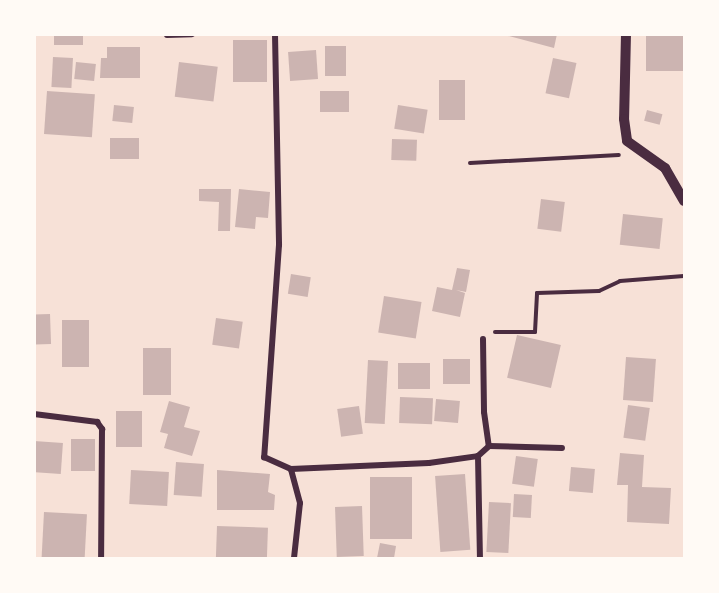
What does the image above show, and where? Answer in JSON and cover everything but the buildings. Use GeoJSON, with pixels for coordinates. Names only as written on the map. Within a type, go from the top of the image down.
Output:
{"type":"FeatureCollection","features":[{"type":"Feature","properties":{"kind":"street"},"geometry":{"type":"LineString","coordinates":[[167,35],[192,34]]}},
{"type":"Feature","properties":{"kind":"street"},"geometry":{"type":"LineString","coordinates":[[275,34],[279,244],[264,457],[291,469],[429,463],[478,456],[489,446],[562,448]]}},
{"type":"Feature","properties":{"kind":"street"},"geometry":{"type":"LineString","coordinates":[[626,34],[624,119],[627,141],[640,154],[665,168],[684,201]]}},
{"type":"Feature","properties":{"kind":"street"},"geometry":{"type":"LineString","coordinates":[[483,339],[484,412],[489,446]]}},
{"type":"Feature","properties":{"kind":"street"},"geometry":{"type":"LineString","coordinates":[[34,414],[97,422],[102,429],[101,558]]}},
{"type":"Feature","properties":{"kind":"street"},"geometry":{"type":"LineString","coordinates":[[478,456],[480,558]]}},
{"type":"Feature","properties":{"kind":"street"},"geometry":{"type":"LineString","coordinates":[[291,469],[300,503],[294,558]]}},
{"type":"Feature","properties":{"kind":"path"},"geometry":{"type":"LineString","coordinates":[[470,163],[640,154]]}},
{"type":"Feature","properties":{"kind":"path"},"geometry":{"type":"LineString","coordinates":[[483,339],[498,330],[534,332],[537,293],[599,291],[620,281],[684,276]]}}]}
